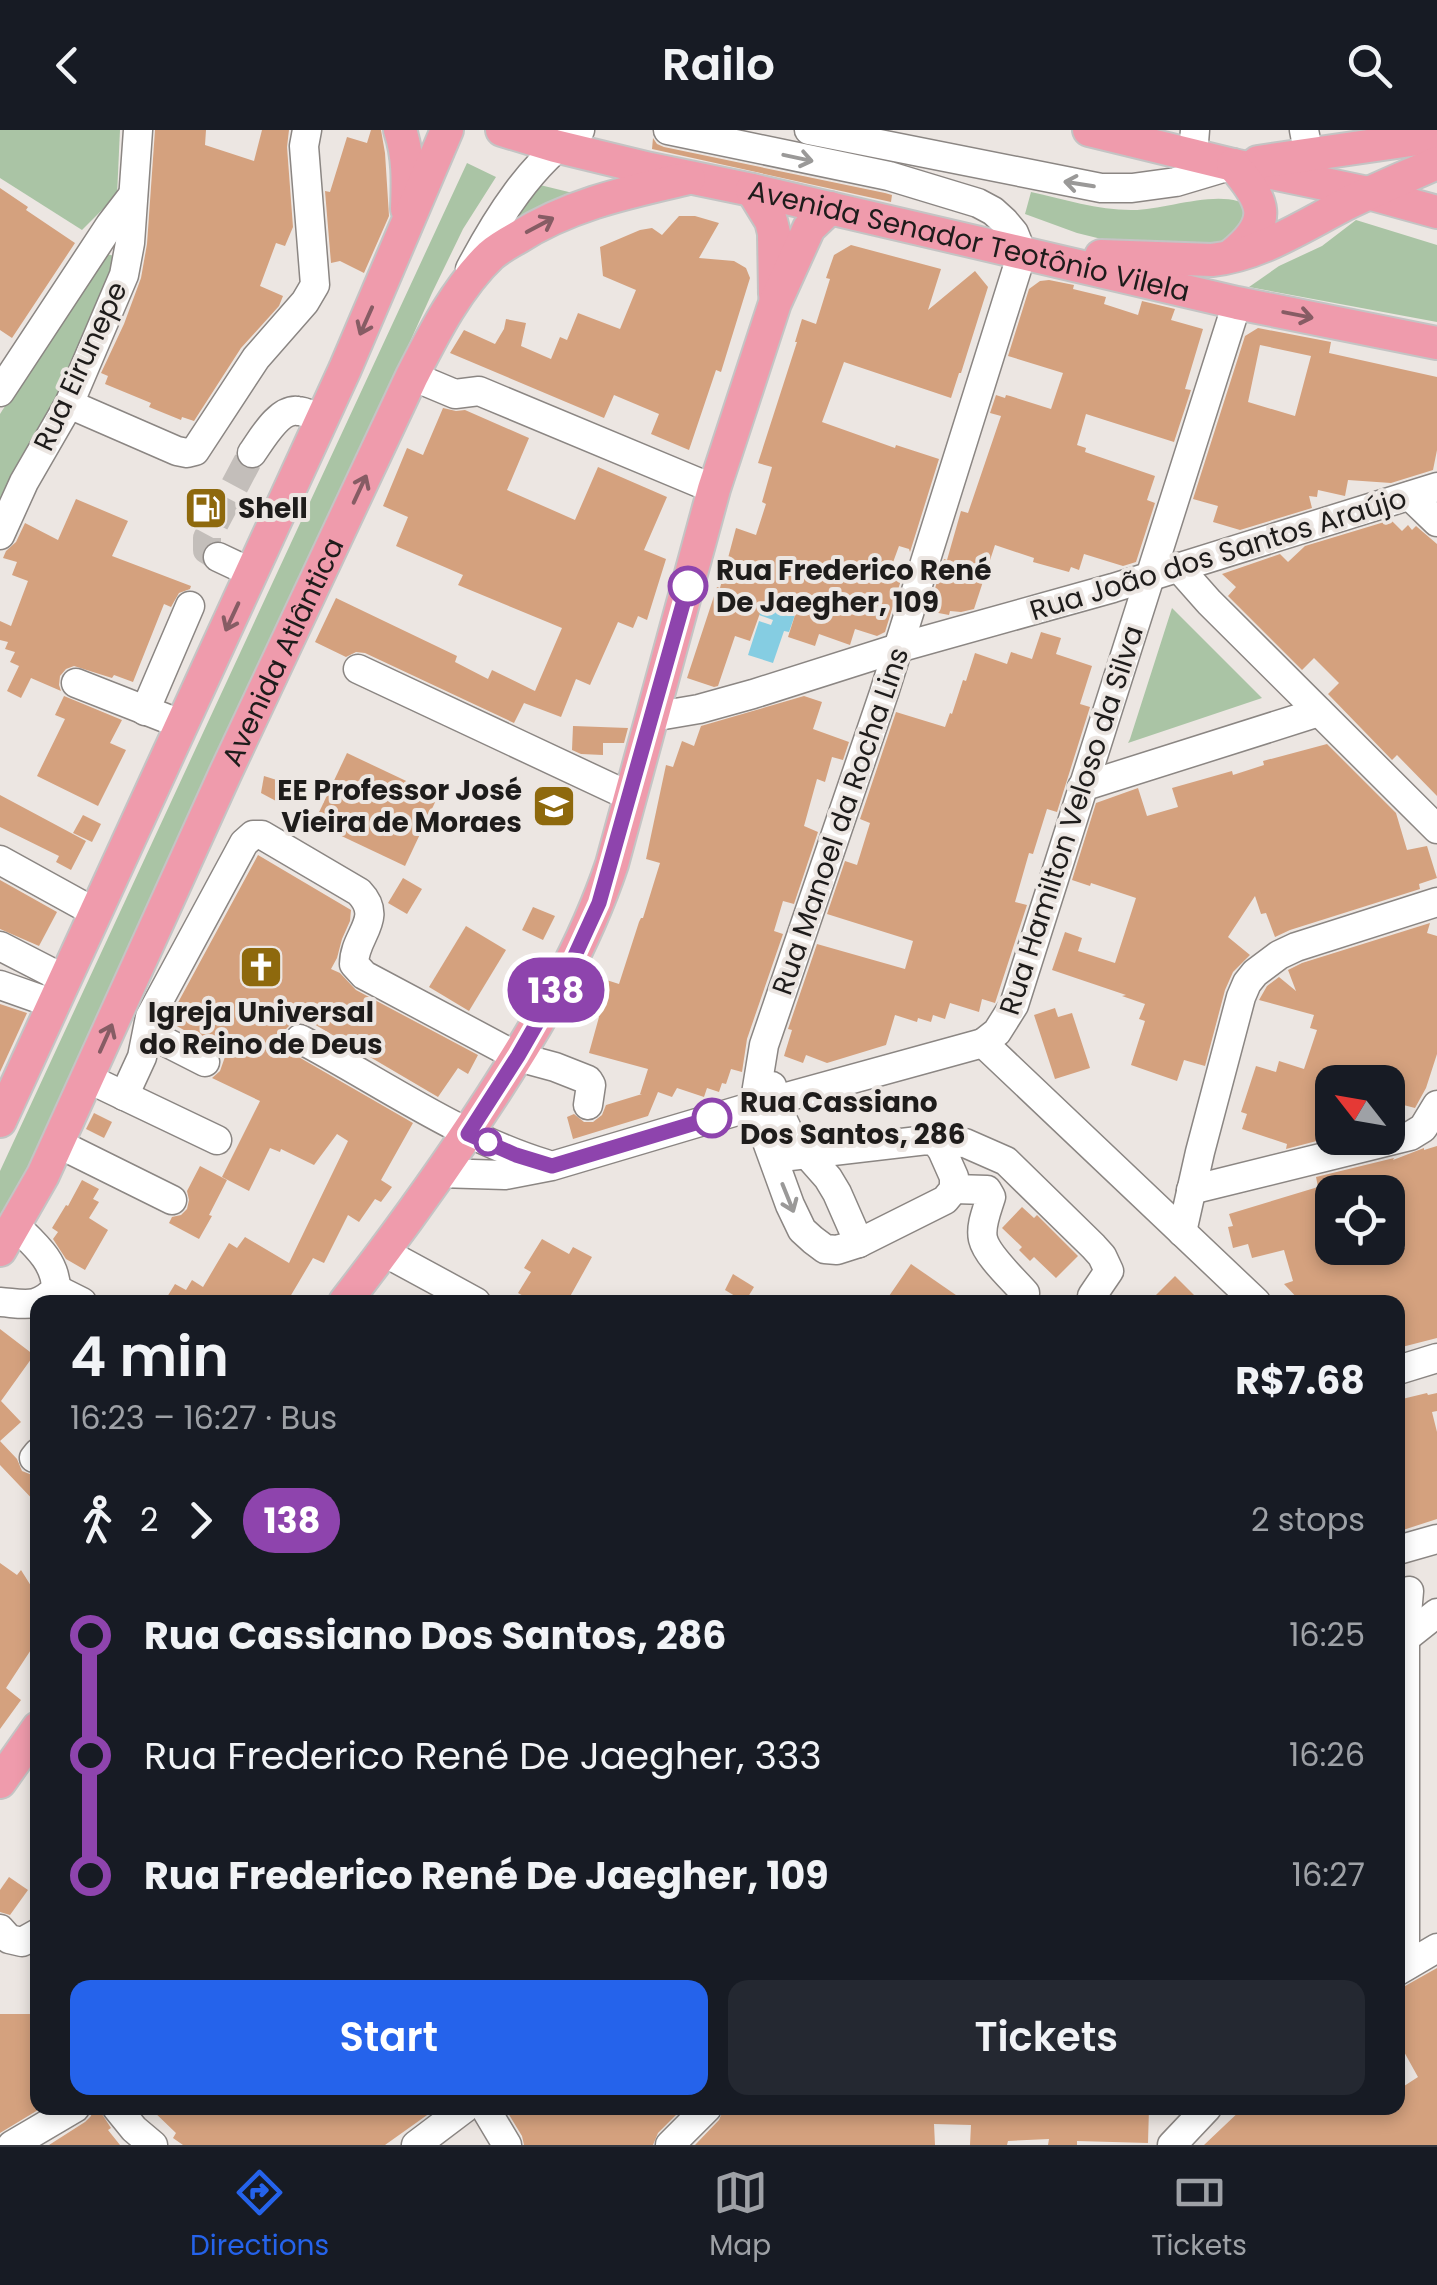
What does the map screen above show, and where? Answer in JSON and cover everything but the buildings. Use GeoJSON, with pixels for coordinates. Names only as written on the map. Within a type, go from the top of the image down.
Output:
{"type":"FeatureCollection","features":[{"type":"Feature","properties":{"kind":"main road"},"geometry":{"type":"LineString","coordinates":[[400,130],[408,173],[406,232]]}},
{"type":"Feature","properties":{"kind":"main road"},"geometry":{"type":"LineString","coordinates":[[0,1121],[406,232],[447,130]]}},
{"type":"Feature","properties":{"kind":"main road"},"geometry":{"type":"LineString","coordinates":[[1089,130],[1194,143],[1233,165],[1437,212]]}},
{"type":"Feature","properties":{"kind":"main road","name":"Avenida Senador Teotônio Vilela"},"geometry":{"type":"LineString","coordinates":[[545,135],[689,178],[1238,303],[1437,343]]}},
{"type":"Feature","properties":{"kind":"main road"},"geometry":{"type":"LineString","coordinates":[[1233,165],[1306,143],[1437,136]]}},
{"type":"Feature","properties":{"kind":"main road"},"geometry":{"type":"LineString","coordinates":[[1022,253],[1229,258],[1437,163]]}},
{"type":"Feature","properties":{"kind":"main road"},"geometry":{"type":"LineString","coordinates":[[1229,258],[1249,241],[1262,211],[1256,193],[1233,165]]}},
{"type":"Feature","properties":{"kind":"main road","name":"Avenida Atlântica"},"geometry":{"type":"LineString","coordinates":[[7,1237],[43,1175],[412,376],[446,314],[493,253],[526,232],[596,200],[689,178]]}},
{"type":"Feature","properties":{"kind":"main road"},"geometry":{"type":"LineString","coordinates":[[752,190],[774,233],[774,304]]}},
{"type":"Feature","properties":{"kind":"main road"},"geometry":{"type":"LineString","coordinates":[[357,1295],[518,1056],[572,962],[599,903],[714,488],[774,304],[808,228],[830,208]]}},
{"type":"Feature","properties":{"kind":"main road"},"geometry":{"type":"LineString","coordinates":[[0,1782],[30,1739]]}},
{"type":"Feature","properties":{"kind":"street","name":"Rua Eirunepe"},"geometry":{"type":"LineString","coordinates":[[0,534],[24,482],[69,404],[124,275],[138,130]]}},
{"type":"Feature","properties":{"kind":"street"},"geometry":{"type":"LineString","coordinates":[[69,404],[178,450],[194,451],[256,358],[305,302],[314,286],[304,146],[307,130]]}},
{"type":"Feature","properties":{"kind":"street"},"geometry":{"type":"LineString","coordinates":[[668,130],[889,176],[978,203],[1004,221],[1022,253]]}},
{"type":"Feature","properties":{"kind":"street"},"geometry":{"type":"LineString","coordinates":[[810,130],[1101,188],[1176,182],[1233,165]]}},
{"type":"Feature","properties":{"kind":"street"},"geometry":{"type":"LineString","coordinates":[[446,314],[485,241],[518,191],[545,135]]}},
{"type":"Feature","properties":{"kind":"street"},"geometry":{"type":"LineString","coordinates":[[0,392],[134,194]]}},
{"type":"Feature","properties":{"kind":"street","name":"Rua Manoel da Rocha Lins"},"geometry":{"type":"LineString","coordinates":[[764,1104],[764,1046],[898,648],[1022,253]]}},
{"type":"Feature","properties":{"kind":"street","name":"Rua Hamilton Veloso da Silva"},"geometry":{"type":"LineString","coordinates":[[983,1042],[997,1032],[1014,1005],[1082,787],[1165,571],[1238,303]]}},
{"type":"Feature","properties":{"kind":"street"},"geometry":{"type":"LineString","coordinates":[[412,376],[455,394],[479,391],[714,488]]}},
{"type":"Feature","properties":{"kind":"street"},"geometry":{"type":"LineString","coordinates":[[252,453],[285,414],[296,410],[321,419]]}},
{"type":"Feature","properties":{"kind":"street","name":"Rua João dos Santos Araújo"},"geometry":{"type":"LineString","coordinates":[[652,717],[699,710],[1437,487]]}},
{"type":"Feature","properties":{"kind":"street"},"geometry":{"type":"LineString","coordinates":[[1410,496],[1437,522]]}},
{"type":"Feature","properties":{"kind":"street"},"geometry":{"type":"LineString","coordinates":[[218,557],[252,573]]}},
{"type":"Feature","properties":{"kind":"street"},"geometry":{"type":"LineString","coordinates":[[1165,571],[1210,602],[1437,829]]}},
{"type":"Feature","properties":{"kind":"street"},"geometry":{"type":"LineString","coordinates":[[145,711],[190,606]]}},
{"type":"Feature","properties":{"kind":"street"},"geometry":{"type":"LineString","coordinates":[[358,669],[629,796]]}},
{"type":"Feature","properties":{"kind":"street"},"geometry":{"type":"LineString","coordinates":[[76,683],[182,726]]}},
{"type":"Feature","properties":{"kind":"street"},"geometry":{"type":"LineString","coordinates":[[1082,787],[1319,712]]}},
{"type":"Feature","properties":{"kind":"street"},"geometry":{"type":"LineString","coordinates":[[198,835],[237,856]]}},
{"type":"Feature","properties":{"kind":"street"},"geometry":{"type":"LineString","coordinates":[[124,1096],[142,1057],[150,1018],[244,843],[252,836],[262,835],[368,901],[370,912],[354,954],[358,970],[518,1056],[588,1080],[588,1105]]}},
{"type":"Feature","properties":{"kind":"street"},"geometry":{"type":"LineString","coordinates":[[0,860],[96,914]]}},
{"type":"Feature","properties":{"kind":"street"},"geometry":{"type":"LineString","coordinates":[[1182,1232],[1247,983],[1266,963],[1296,948],[1437,902]]}},
{"type":"Feature","properties":{"kind":"street"},"geometry":{"type":"LineString","coordinates":[[0,946],[60,992]]}},
{"type":"Feature","properties":{"kind":"street"},"geometry":{"type":"LineString","coordinates":[[0,985],[60,992]]}},
{"type":"Feature","properties":{"kind":"street"},"geometry":{"type":"LineString","coordinates":[[148,1033],[206,1062]]}},
{"type":"Feature","properties":{"kind":"street"},"geometry":{"type":"LineString","coordinates":[[300,1038],[468,1134],[552,1166]]}},
{"type":"Feature","properties":{"kind":"street"},"geometry":{"type":"LineString","coordinates":[[439,1173],[505,1176],[552,1166],[983,1042],[1249,1295]]}},
{"type":"Feature","properties":{"kind":"street"},"geometry":{"type":"LineString","coordinates":[[87,1078],[217,1140]]}},
{"type":"Feature","properties":{"kind":"street"},"geometry":{"type":"LineString","coordinates":[[764,1104],[828,1178],[859,1243]]}},
{"type":"Feature","properties":{"kind":"street"},"geometry":{"type":"LineString","coordinates":[[764,1104],[762,1132],[790,1206],[802,1230],[825,1249],[837,1250],[859,1243],[945,1200],[954,1190],[954,1177],[936,1142]]}},
{"type":"Feature","properties":{"kind":"street"},"geometry":{"type":"LineString","coordinates":[[1191,1190],[1410,1136],[1423,1128],[1437,1105]]}},
{"type":"Feature","properties":{"kind":"street"},"geometry":{"type":"LineString","coordinates":[[773,1158],[927,1140],[965,1142],[1006,1161],[1102,1256],[1109,1271],[1093,1295]]}},
{"type":"Feature","properties":{"kind":"street"},"geometry":{"type":"LineString","coordinates":[[58,1143],[172,1200]]}},
{"type":"Feature","properties":{"kind":"street"},"geometry":{"type":"LineString","coordinates":[[954,1190],[987,1190],[991,1198],[983,1241],[1025,1293]]}},
{"type":"Feature","properties":{"kind":"street"},"geometry":{"type":"LineString","coordinates":[[7,1237],[42,1251],[56,1275],[56,1289],[50,1295]]}},
{"type":"Feature","properties":{"kind":"street"},"geometry":{"type":"LineString","coordinates":[[384,1252],[463,1295]]}},
{"type":"Feature","properties":{"kind":"street"},"geometry":{"type":"LineString","coordinates":[[56,1289],[68,1295]]}},
{"type":"Feature","properties":{"kind":"street"},"geometry":{"type":"LineString","coordinates":[[0,1302],[30,1304]]}},
{"type":"Feature","properties":{"kind":"street"},"geometry":{"type":"LineString","coordinates":[[1405,1368],[1437,1358]]}},
{"type":"Feature","properties":{"kind":"street"},"geometry":{"type":"LineString","coordinates":[[1405,1548],[1437,1538]]}},
{"type":"Feature","properties":{"kind":"street"},"geometry":{"type":"LineString","coordinates":[[1405,1589],[1437,1601]]}},
{"type":"Feature","properties":{"kind":"street"},"geometry":{"type":"LineString","coordinates":[[1405,1638],[1437,1614]]}},
{"type":"Feature","properties":{"kind":"street"},"geometry":{"type":"LineString","coordinates":[[0,1929],[9,1939],[22,1942],[30,1938]]}},
{"type":"Feature","properties":{"kind":"street"},"geometry":{"type":"LineString","coordinates":[[1405,1966],[1437,1948]]}},
{"type":"Feature","properties":{"kind":"street"},"geometry":{"type":"LineString","coordinates":[[12,2145],[59,2115]]}},
{"type":"Feature","properties":{"kind":"street"},"geometry":{"type":"LineString","coordinates":[[122,2115],[153,2145]]}},
{"type":"Feature","properties":{"kind":"street"},"geometry":{"type":"LineString","coordinates":[[416,2145],[456,2115]]}},
{"type":"Feature","properties":{"kind":"street"},"geometry":{"type":"LineString","coordinates":[[489,2115],[507,2145]]}},
{"type":"Feature","properties":{"kind":"street"},"geometry":{"type":"LineString","coordinates":[[670,2145],[700,2115]]}},
{"type":"Feature","properties":{"kind":"street"},"geometry":{"type":"LineString","coordinates":[[1172,2145],[1201,2115]]}},
{"type":"Feature","properties":{"kind":"green space"},"geometry":{"type":"Polygon","coordinates":[[[0,130],[120,130],[117,195],[82,230],[0,178],[0,130]]]}},
{"type":"Feature","properties":{"kind":"green space"},"geometry":{"type":"Polygon","coordinates":[[[467,163],[496,177],[463,229],[432,293],[173,867],[0,1228],[0,1171],[467,163]]]}},
{"type":"Feature","properties":{"kind":"green space"},"geometry":{"type":"Polygon","coordinates":[[[534,187],[577,194],[500,243],[534,187]]]}},
{"type":"Feature","properties":{"kind":"green space"},"geometry":{"type":"Polygon","coordinates":[[[1031,192],[1119,210],[1228,199],[1253,210],[1232,244],[1126,245],[1025,214],[1031,192]]]}},
{"type":"Feature","properties":{"kind":"green space"},"geometry":{"type":"Polygon","coordinates":[[[1356,220],[1437,245],[1437,322],[1249,287],[1279,266],[1322,246],[1356,220]]]}},
{"type":"Feature","properties":{"kind":"green space"},"geometry":{"type":"Polygon","coordinates":[[[106,254],[118,260],[63,401],[0,515],[0,414],[98,259],[106,254]]]}},
{"type":"Feature","properties":{"kind":"green space"},"geometry":{"type":"Polygon","coordinates":[[[1172,608],[1262,698],[1128,743],[1130,739],[1172,608]]]}},
{"type":"Feature","properties":{"kind":"water"},"geometry":{"type":"Polygon","coordinates":[[[764,602],[796,612],[789,632],[784,631],[773,663],[748,655],[759,621],[771,625],[773,620],[759,615],[764,602]]]}},
{"type":"Feature","properties":{"kind":"tunnel"},"geometry":{"type":"LineString","coordinates":[[218,557],[207,550],[207,538],[252,453]]}},
{"type":"Feature","properties":{"kind":"bus line","name":"138"},"geometry":{"type":"LineString","coordinates":[[688,586],[599,903],[572,962],[468,1134],[552,1166],[712,1118]]}},
{"type":"Feature","properties":{"kind":"place","name":"Shell"},"geometry":{"type":"Point","coordinates":[206,508]}},
{"type":"Feature","properties":{"kind":"place","name":"Rua Frederico René De Jaegher, 109"},"geometry":{"type":"Point","coordinates":[688,586]}},
{"type":"Feature","properties":{"kind":"place","name":"EE Professor José Vieira de Moraes"},"geometry":{"type":"Point","coordinates":[554,806]}},
{"type":"Feature","properties":{"kind":"place","name":"Igreja Universal do Reino de Deus"},"geometry":{"type":"Point","coordinates":[261,967]}},
{"type":"Feature","properties":{"kind":"place","name":"Rua Cassiano Dos Santos, 286"},"geometry":{"type":"Point","coordinates":[712,1118]}}]}
